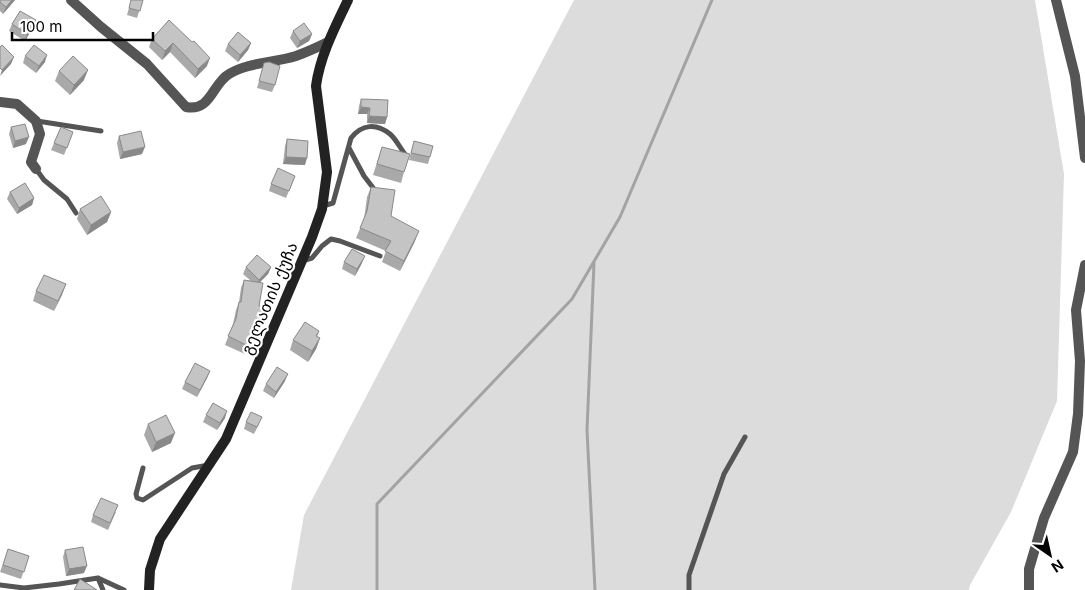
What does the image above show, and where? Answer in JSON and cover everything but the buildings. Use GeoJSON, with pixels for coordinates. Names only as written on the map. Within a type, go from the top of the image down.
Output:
{"type":"FeatureCollection","features":[{"type":"Feature","properties":{"kind":"main road","name":"გელათის ქუჩა"},"geometry":{"type":"LineString","coordinates":[[149,590],[150,570],[160,539],[226,439],[302,261],[323,206],[327,172],[316,86],[328,42],[348,0]]}},
{"type":"Feature","properties":{"kind":"street"},"geometry":{"type":"LineString","coordinates":[[71,0],[147,64],[186,107],[194,109],[202,106],[226,76],[242,67],[296,56],[328,42]]}},
{"type":"Feature","properties":{"kind":"street"},"geometry":{"type":"LineString","coordinates":[[1056,0],[1075,76],[1085,158]]}},
{"type":"Feature","properties":{"kind":"street"},"geometry":{"type":"LineString","coordinates":[[0,102],[17,104],[36,121],[40,134],[30,162],[36,169]]}},
{"type":"Feature","properties":{"kind":"street"},"geometry":{"type":"LineString","coordinates":[[1029,590],[1029,569],[1044,518],[1073,452],[1078,414],[1080,361],[1076,310],[1085,265]]}},
{"type":"Feature","properties":{"kind":"lane"},"geometry":{"type":"LineString","coordinates":[[36,121],[101,131]]}},
{"type":"Feature","properties":{"kind":"lane"},"geometry":{"type":"LineString","coordinates":[[323,206],[333,203],[351,138],[358,130],[367,127],[380,129],[391,135],[405,154]]}},
{"type":"Feature","properties":{"kind":"lane"},"geometry":{"type":"LineString","coordinates":[[349,147],[364,176],[374,189]]}},
{"type":"Feature","properties":{"kind":"lane"},"geometry":{"type":"LineString","coordinates":[[36,169],[44,180],[67,199],[76,213]]}},
{"type":"Feature","properties":{"kind":"lane"},"geometry":{"type":"LineString","coordinates":[[302,261],[312,258],[331,239],[380,256]]}},
{"type":"Feature","properties":{"kind":"lane"},"geometry":{"type":"LineString","coordinates":[[689,590],[689,575],[724,474],[745,437]]}},
{"type":"Feature","properties":{"kind":"lane"},"geometry":{"type":"LineString","coordinates":[[143,468],[136,494],[137,498],[143,500],[192,468],[209,465]]}},
{"type":"Feature","properties":{"kind":"lane"},"geometry":{"type":"LineString","coordinates":[[98,578],[103,590]]}},
{"type":"Feature","properties":{"kind":"lane"},"geometry":{"type":"LineString","coordinates":[[0,585],[24,588],[98,578],[124,590]]}},
{"type":"Feature","properties":{"kind":"shaded area"},"geometry":{"type":"Polygon","coordinates":[[[574,0],[1035,0],[1064,174],[1057,401],[1011,512],[969,590],[291,590],[304,515],[574,0]]]}},
{"type":"Feature","properties":{"kind":"waterway"},"geometry":{"type":"LineString","coordinates":[[377,590],[377,504],[572,299],[620,217],[712,0]]}},
{"type":"Feature","properties":{"kind":"waterway"},"geometry":{"type":"LineString","coordinates":[[594,263],[587,430],[595,590]]}}]}
